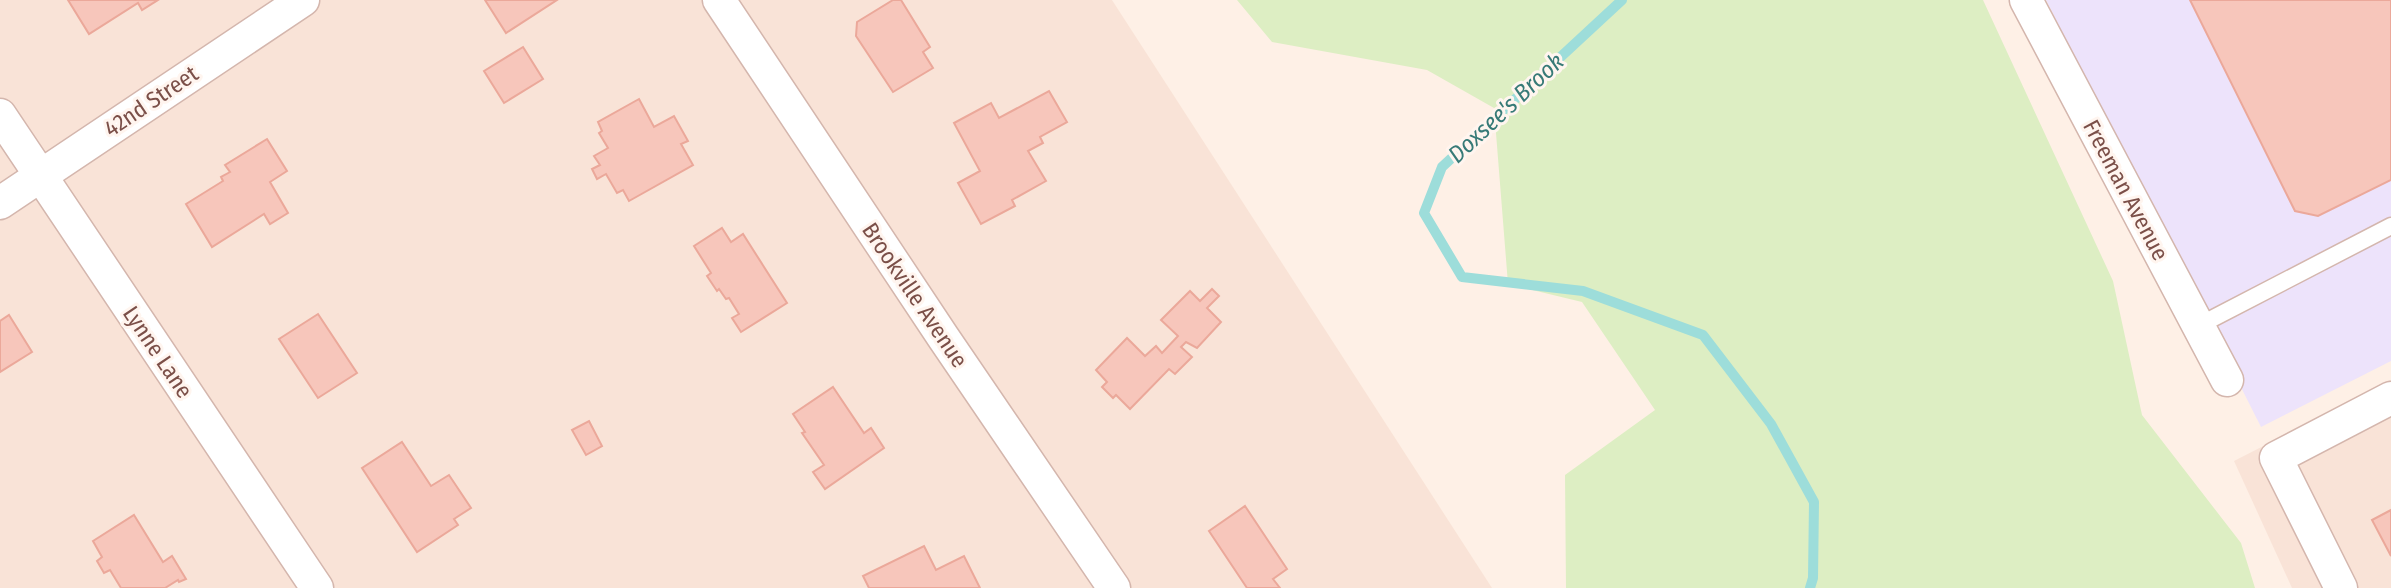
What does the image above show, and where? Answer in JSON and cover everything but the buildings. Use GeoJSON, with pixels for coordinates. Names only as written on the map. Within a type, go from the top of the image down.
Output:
{"type":"FeatureCollection","features":[{"type":"Feature","properties":{"kind":"street","name":"42nd Street"},"geometry":{"type":"LineString","coordinates":[[0,202],[303,0]]}},
{"type":"Feature","properties":{"kind":"street","name":"Brookville Avenue"},"geometry":{"type":"LineString","coordinates":[[719,0],[1114,588]]}},
{"type":"Feature","properties":{"kind":"street","name":"Freeman Avenue"},"geometry":{"type":"LineString","coordinates":[[2026,0],[2227,380]]}},
{"type":"Feature","properties":{"kind":"street","name":"Lynne Lane"},"geometry":{"type":"LineString","coordinates":[[0,115],[317,588]]}},
{"type":"Feature","properties":{"kind":"street"},"geometry":{"type":"LineString","coordinates":[[2341,588],[2276,458],[2391,398]]}},
{"type":"Feature","properties":{"kind":"lane"},"geometry":{"type":"LineString","coordinates":[[2198,326],[2391,226]]}},
{"type":"Feature","properties":{"kind":"shaded area"},"geometry":{"type":"Polygon","coordinates":[[[0,0],[1112,0],[1492,588],[0,588],[0,0]]]}},
{"type":"Feature","properties":{"kind":"shaded area"},"geometry":{"type":"Polygon","coordinates":[[[2046,0],[2391,0],[2391,361],[2261,427],[2046,0]]]}},
{"type":"Feature","properties":{"kind":"shaded area"},"geometry":{"type":"Polygon","coordinates":[[[2391,381],[2391,588],[2292,588],[2234,461],[2391,381]]]}},
{"type":"Feature","properties":{"kind":"green space"},"geometry":{"type":"Polygon","coordinates":[[[1237,0],[1983,0],[2113,281],[2142,415],[2241,543],[2255,588],[1566,588],[1565,475],[1655,410],[1582,302],[1508,284],[1494,108],[1427,70],[1272,42],[1237,0]]]}},
{"type":"Feature","properties":{"kind":"waterway","name":"Doxsee's Brook"},"geometry":{"type":"LineString","coordinates":[[1622,0],[1442,167],[1424,213],[1462,277],[1583,291],[1703,335],[1771,424],[1814,502],[1813,578],[1810,588]]}}]}
